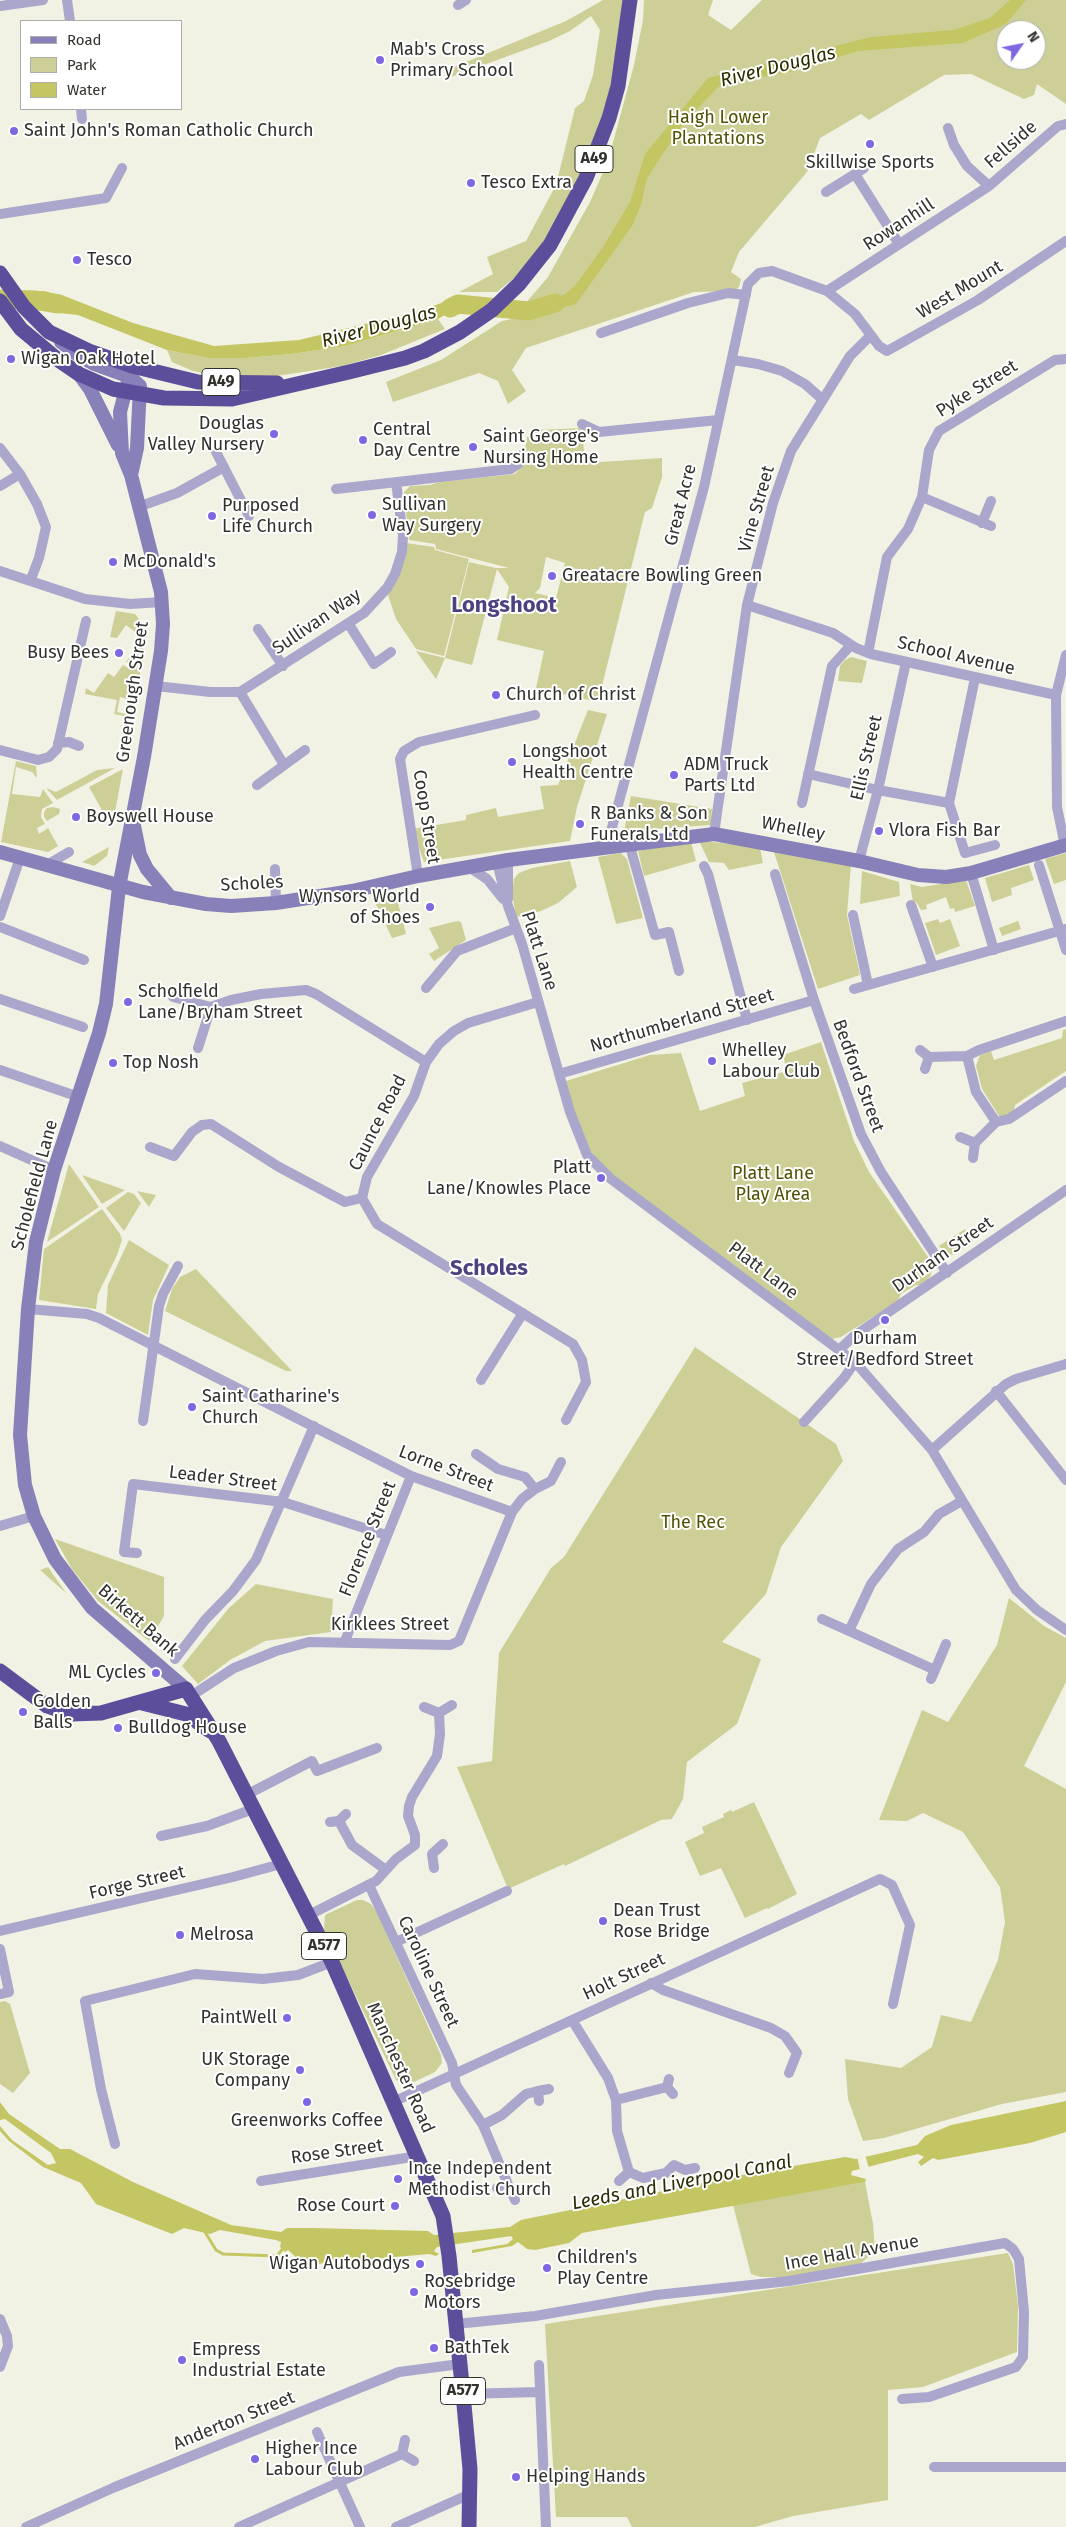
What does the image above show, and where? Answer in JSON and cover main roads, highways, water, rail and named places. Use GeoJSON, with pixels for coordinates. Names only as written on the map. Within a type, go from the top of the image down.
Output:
{"type":"FeatureCollection","features":[{"type":"Feature","properties":{"kind":"highway","name":"A49"},"geometry":{"type":"LineString","coordinates":[[4,303],[24,307],[49,332],[89,352],[129,378],[141,394],[164,398],[232,399],[405,358],[442,342],[481,318],[508,296],[532,270],[571,210],[600,145],[618,86],[630,0]]}},
{"type":"Feature","properties":{"kind":"highway","name":"A49"},"geometry":{"type":"LineString","coordinates":[[0,272],[4,303],[14,322],[38,345],[79,374],[99,384],[129,378],[198,382],[298,384]]}},
{"type":"Feature","properties":{"kind":"highway"},"geometry":{"type":"LineString","coordinates":[[0,1671],[38,1701],[63,1713],[93,1714],[138,1702],[186,1714],[200,1722],[219,1741]]}},
{"type":"Feature","properties":{"kind":"highway","name":"Manchester Road"},"geometry":{"type":"LineString","coordinates":[[138,1702],[188,1693],[219,1741],[252,1809],[332,1962],[438,2203],[446,2228],[463,2394],[470,2494],[469,2527]]}},
{"type":"Feature","properties":{"kind":"water","name":"River Douglas"},"geometry":{"type":"Polygon","coordinates":[[[1010,0],[1026,0],[1009,20],[996,20],[996,28],[963,43],[858,51],[786,73],[722,83],[683,124],[647,178],[641,205],[632,226],[576,304],[531,316],[529,304],[564,295],[575,286],[603,247],[630,202],[645,154],[708,78],[871,37],[953,30],[990,18],[1010,0]]]}},
{"type":"Feature","properties":{"kind":"water"},"geometry":{"type":"Polygon","coordinates":[[[44,291],[67,297],[133,323],[214,346],[299,340],[419,311],[444,302],[484,298],[470,308],[455,309],[438,319],[346,346],[246,358],[208,358],[167,350],[78,315],[50,312],[41,307],[28,292],[44,291]]]}},
{"type":"Feature","properties":{"kind":"water"},"geometry":{"type":"Polygon","coordinates":[[[1066,2101],[1066,2132],[1030,2143],[938,2160],[933,2158],[921,2166],[918,2162],[924,2157],[918,2154],[852,2171],[851,2175],[866,2179],[865,2182],[582,2233],[569,2243],[535,2250],[527,2249],[518,2242],[512,2246],[472,2253],[472,2250],[507,2244],[513,2239],[511,2236],[437,2247],[434,2251],[439,2254],[436,2256],[429,2254],[316,2264],[300,2261],[288,2250],[285,2252],[280,2247],[281,2242],[276,2240],[220,2230],[210,2234],[184,2228],[172,2234],[96,2204],[81,2183],[43,2167],[9,2141],[0,2131],[0,2126],[12,2140],[48,2165],[56,2163],[51,2153],[5,2119],[0,2120],[0,2102],[9,2114],[60,2149],[70,2149],[133,2182],[231,2225],[281,2232],[287,2228],[313,2228],[428,2231],[434,2235],[510,2227],[521,2220],[742,2175],[845,2157],[856,2159],[917,2145],[925,2136],[951,2125],[1066,2101]]]}},
{"type":"Feature","properties":{"kind":"waterway","name":"River Douglas"},"geometry":{"type":"LineString","coordinates":[[0,299],[34,300],[59,304]]}},
{"type":"Feature","properties":{"kind":"waterway","name":"River Douglas"},"geometry":{"type":"LineString","coordinates":[[450,308],[458,304],[529,311],[555,303]]}},
{"type":"Feature","properties":{"kind":"waterway"},"geometry":{"type":"LineString","coordinates":[[205,2232],[216,2250],[223,2254],[277,2256],[284,2247]]}},
{"type":"Feature","properties":{"kind":"place","name":"Mab's Cross Primary School"},"geometry":{"type":"Point","coordinates":[380,60]}},
{"type":"Feature","properties":{"kind":"place","name":"Saint John's Roman Catholic Church"},"geometry":{"type":"Point","coordinates":[14,131]}},
{"type":"Feature","properties":{"kind":"place","name":"Skillwise Sports"},"geometry":{"type":"Point","coordinates":[870,144]}},
{"type":"Feature","properties":{"kind":"place","name":"Tesco Extra"},"geometry":{"type":"Point","coordinates":[471,183]}},
{"type":"Feature","properties":{"kind":"place","name":"Tesco"},"geometry":{"type":"Point","coordinates":[77,260]}},
{"type":"Feature","properties":{"kind":"place","name":"Wigan Oak Hotel"},"geometry":{"type":"Point","coordinates":[11,359]}},
{"type":"Feature","properties":{"kind":"place","name":"Douglas Valley Nursery"},"geometry":{"type":"Point","coordinates":[274,434]}},
{"type":"Feature","properties":{"kind":"place","name":"Central Day Centre"},"geometry":{"type":"Point","coordinates":[363,440]}},
{"type":"Feature","properties":{"kind":"place","name":"Saint George's Nursing Home"},"geometry":{"type":"Point","coordinates":[473,447]}},
{"type":"Feature","properties":{"kind":"place","name":"Sullivan Way Surgery"},"geometry":{"type":"Point","coordinates":[372,515]}},
{"type":"Feature","properties":{"kind":"place","name":"Purposed Life Church"},"geometry":{"type":"Point","coordinates":[212,516]}},
{"type":"Feature","properties":{"kind":"place","name":"McDonald's"},"geometry":{"type":"Point","coordinates":[113,562]}},
{"type":"Feature","properties":{"kind":"place","name":"Greatacre Bowling Green"},"geometry":{"type":"Point","coordinates":[552,576]}},
{"type":"Feature","properties":{"kind":"place","name":"Busy Bees"},"geometry":{"type":"Point","coordinates":[119,653]}},
{"type":"Feature","properties":{"kind":"place","name":"Church of Christ"},"geometry":{"type":"Point","coordinates":[496,695]}},
{"type":"Feature","properties":{"kind":"place","name":"Longshoot Health Centre"},"geometry":{"type":"Point","coordinates":[512,762]}},
{"type":"Feature","properties":{"kind":"place","name":"ADM Truck Parts Ltd"},"geometry":{"type":"Point","coordinates":[674,775]}},
{"type":"Feature","properties":{"kind":"place","name":"Boyswell House"},"geometry":{"type":"Point","coordinates":[76,817]}},
{"type":"Feature","properties":{"kind":"place","name":"R Banks & Son Funerals Ltd"},"geometry":{"type":"Point","coordinates":[580,824]}},
{"type":"Feature","properties":{"kind":"place","name":"Vlora Fish Bar"},"geometry":{"type":"Point","coordinates":[879,831]}},
{"type":"Feature","properties":{"kind":"place","name":"Wynsors World of Shoes"},"geometry":{"type":"Point","coordinates":[430,907]}},
{"type":"Feature","properties":{"kind":"place","name":"Scholfield Lane/Bryham Street"},"geometry":{"type":"Point","coordinates":[128,1002]}},
{"type":"Feature","properties":{"kind":"place","name":"Whelley Labour Club"},"geometry":{"type":"Point","coordinates":[712,1061]}},
{"type":"Feature","properties":{"kind":"place","name":"Top Nosh"},"geometry":{"type":"Point","coordinates":[113,1063]}},
{"type":"Feature","properties":{"kind":"place","name":"Platt Lane/Knowles Place"},"geometry":{"type":"Point","coordinates":[601,1178]}},
{"type":"Feature","properties":{"kind":"place","name":"Durham Street/Bedford Street"},"geometry":{"type":"Point","coordinates":[885,1320]}},
{"type":"Feature","properties":{"kind":"place","name":"Saint Catharine's Church"},"geometry":{"type":"Point","coordinates":[192,1407]}},
{"type":"Feature","properties":{"kind":"place","name":"ML Cycles"},"geometry":{"type":"Point","coordinates":[156,1673]}},
{"type":"Feature","properties":{"kind":"place","name":"Golden Balls"},"geometry":{"type":"Point","coordinates":[23,1712]}},
{"type":"Feature","properties":{"kind":"place","name":"Bulldog House"},"geometry":{"type":"Point","coordinates":[118,1728]}},
{"type":"Feature","properties":{"kind":"place","name":"Dean Trust Rose Bridge"},"geometry":{"type":"Point","coordinates":[603,1921]}},
{"type":"Feature","properties":{"kind":"place","name":"Melrosa"},"geometry":{"type":"Point","coordinates":[180,1935]}},
{"type":"Feature","properties":{"kind":"place","name":"PaintWell"},"geometry":{"type":"Point","coordinates":[287,2018]}},
{"type":"Feature","properties":{"kind":"place","name":"UK Storage Company"},"geometry":{"type":"Point","coordinates":[300,2070]}},
{"type":"Feature","properties":{"kind":"place","name":"Greenworks Coffee"},"geometry":{"type":"Point","coordinates":[307,2102]}},
{"type":"Feature","properties":{"kind":"place","name":"Ince Independent Methodist Church"},"geometry":{"type":"Point","coordinates":[398,2179]}},
{"type":"Feature","properties":{"kind":"place","name":"Rose Court"},"geometry":{"type":"Point","coordinates":[395,2206]}},
{"type":"Feature","properties":{"kind":"place","name":"Wigan Autobodys"},"geometry":{"type":"Point","coordinates":[420,2264]}},
{"type":"Feature","properties":{"kind":"place","name":"Children's Play Centre"},"geometry":{"type":"Point","coordinates":[547,2268]}},
{"type":"Feature","properties":{"kind":"place","name":"Rosebridge Motors"},"geometry":{"type":"Point","coordinates":[414,2292]}},
{"type":"Feature","properties":{"kind":"place","name":"BathTek"},"geometry":{"type":"Point","coordinates":[434,2348]}},
{"type":"Feature","properties":{"kind":"place","name":"Empress Industrial Estate"},"geometry":{"type":"Point","coordinates":[182,2360]}},
{"type":"Feature","properties":{"kind":"place","name":"Higher Ince Labour Club"},"geometry":{"type":"Point","coordinates":[255,2459]}},
{"type":"Feature","properties":{"kind":"place","name":"Helping Hands"},"geometry":{"type":"Point","coordinates":[516,2477]}},
{"type":"Feature","properties":{"kind":"district","name":"Longshoot"},"geometry":{"type":"Point","coordinates":[504,606]}},
{"type":"Feature","properties":{"kind":"district","name":"Scholes"},"geometry":{"type":"Point","coordinates":[489,1269]}},
{"type":"Feature","properties":{"kind":"park label","name":"Haigh Lower Plantations"},"geometry":{"type":"Point","coordinates":[718,128]}},
{"type":"Feature","properties":{"kind":"park label","name":"Platt Lane Play Area"},"geometry":{"type":"Point","coordinates":[773,1184]}},
{"type":"Feature","properties":{"kind":"park label","name":"The Rec"},"geometry":{"type":"Point","coordinates":[693,1523]}},
{"type":"Feature","properties":{"kind":"water label","name":"Leeds and Liverpool Canal"},"geometry":{"type":"Point","coordinates":[682,2183]}}]}
